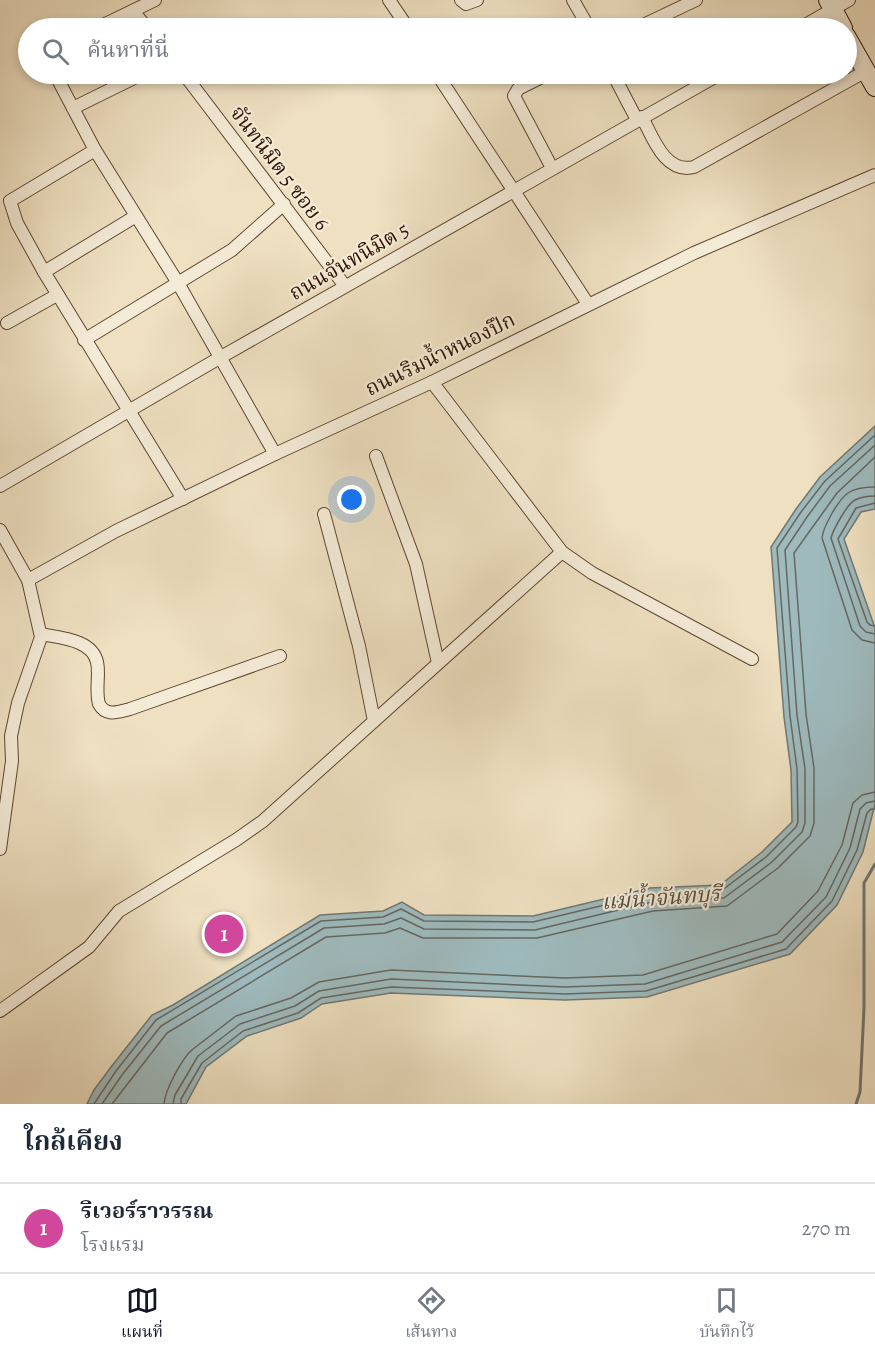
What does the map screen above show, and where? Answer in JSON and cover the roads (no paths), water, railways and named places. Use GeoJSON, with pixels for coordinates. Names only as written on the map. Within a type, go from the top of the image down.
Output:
{"type":"FeatureCollection","features":[{"type":"Feature","properties":{"kind":"main road"},"geometry":{"type":"LineString","coordinates":[[857,55],[875,87]]}},
{"type":"Feature","properties":{"kind":"street"},"geometry":{"type":"LineString","coordinates":[[118,18],[155,0]]}},
{"type":"Feature","properties":{"kind":"street"},"geometry":{"type":"LineString","coordinates":[[389,0],[401,18]]}},
{"type":"Feature","properties":{"kind":"street"},"geometry":{"type":"LineString","coordinates":[[461,0],[466,4],[477,0]]}},
{"type":"Feature","properties":{"kind":"street"},"geometry":{"type":"LineString","coordinates":[[573,0],[583,18]]}},
{"type":"Feature","properties":{"kind":"street"},"geometry":{"type":"LineString","coordinates":[[658,18],[695,0]]}},
{"type":"Feature","properties":{"kind":"street"},"geometry":{"type":"LineString","coordinates":[[813,18],[830,5],[849,0]]}},
{"type":"Feature","properties":{"kind":"street"},"geometry":{"type":"LineString","coordinates":[[133,11],[139,18]]}},
{"type":"Feature","properties":{"kind":"street"},"geometry":{"type":"LineString","coordinates":[[857,76],[866,71]]}},
{"type":"Feature","properties":{"kind":"street"},"geometry":{"type":"LineString","coordinates":[[60,84],[95,150],[178,283],[275,454]]}},
{"type":"Feature","properties":{"kind":"street"},"geometry":{"type":"LineString","coordinates":[[73,108],[122,84]]}},
{"type":"Feature","properties":{"kind":"street","name":"จันทนิมิต 5 ซอย 6"},"geometry":{"type":"LineString","coordinates":[[192,84],[345,286]]}},
{"type":"Feature","properties":{"kind":"street"},"geometry":{"type":"LineString","coordinates":[[444,84],[588,304]]}},
{"type":"Feature","properties":{"kind":"street"},"geometry":{"type":"LineString","coordinates":[[528,84],[518,89],[514,96],[552,168]]}},
{"type":"Feature","properties":{"kind":"street"},"geometry":{"type":"LineString","coordinates":[[619,84],[664,155],[678,168],[687,168],[694,167],[843,84]]}},
{"type":"Feature","properties":{"kind":"street","name":"ถนนจันทนิมิต 5"},"geometry":{"type":"LineString","coordinates":[[0,486],[221,357],[702,84]]}},
{"type":"Feature","properties":{"kind":"street"},"geometry":{"type":"LineString","coordinates":[[95,150],[10,201],[17,224],[57,295],[183,499]]}},
{"type":"Feature","properties":{"kind":"street","name":"ถนนริมน้ำหนองปึก"},"geometry":{"type":"LineString","coordinates":[[28,580],[116,531],[275,454],[432,382],[694,253],[875,175]]}},
{"type":"Feature","properties":{"kind":"street"},"geometry":{"type":"LineString","coordinates":[[84,340],[232,250],[284,204]]}},
{"type":"Feature","properties":{"kind":"street"},"geometry":{"type":"LineString","coordinates":[[44,272],[136,216]]}},
{"type":"Feature","properties":{"kind":"street"},"geometry":{"type":"LineString","coordinates":[[7,323],[57,295]]}},
{"type":"Feature","properties":{"kind":"street"},"geometry":{"type":"LineString","coordinates":[[432,382],[562,552],[592,573],[752,659]]}},
{"type":"Feature","properties":{"kind":"street"},"geometry":{"type":"LineString","coordinates":[[376,456],[416,564],[438,663]]}},
{"type":"Feature","properties":{"kind":"street"},"geometry":{"type":"LineString","coordinates":[[324,514],[359,646],[374,721]]}},
{"type":"Feature","properties":{"kind":"street"},"geometry":{"type":"LineString","coordinates":[[0,530],[28,580],[41,634],[34,662],[18,703],[11,736],[12,761],[0,849]]}},
{"type":"Feature","properties":{"kind":"street"},"geometry":{"type":"LineString","coordinates":[[0,1011],[89,946],[119,911],[236,840],[262,821],[562,552]]}},
{"type":"Feature","properties":{"kind":"street"},"geometry":{"type":"LineString","coordinates":[[41,634],[76,642],[90,650],[97,662],[99,704],[101,709],[110,713],[130,709],[280,656]]}},
{"type":"Feature","properties":{"kind":"water","name":"แม่น้ำจันทบุรี"},"geometry":{"type":"Polygon","coordinates":[[[875,426],[875,509],[861,512],[844,539],[875,628],[875,804],[863,852],[837,905],[790,954],[647,997],[565,1000],[391,993],[322,1004],[301,1018],[247,1036],[206,1067],[186,1104],[87,1104],[94,1090],[152,1015],[173,1005],[320,915],[383,911],[402,902],[424,915],[533,916],[650,888],[720,885],[762,852],[792,822],[791,770],[784,717],[771,547],[820,477],[875,426]]]}},
{"type":"Feature","properties":{"kind":"waterway"},"geometry":{"type":"LineString","coordinates":[[856,1104],[860,1092],[864,1008],[864,883],[875,864]]}},
{"type":"Feature","properties":{"kind":"place","name":"ริเวอร์ราวรรณ"},"geometry":{"type":"Point","coordinates":[224,934]}}]}
